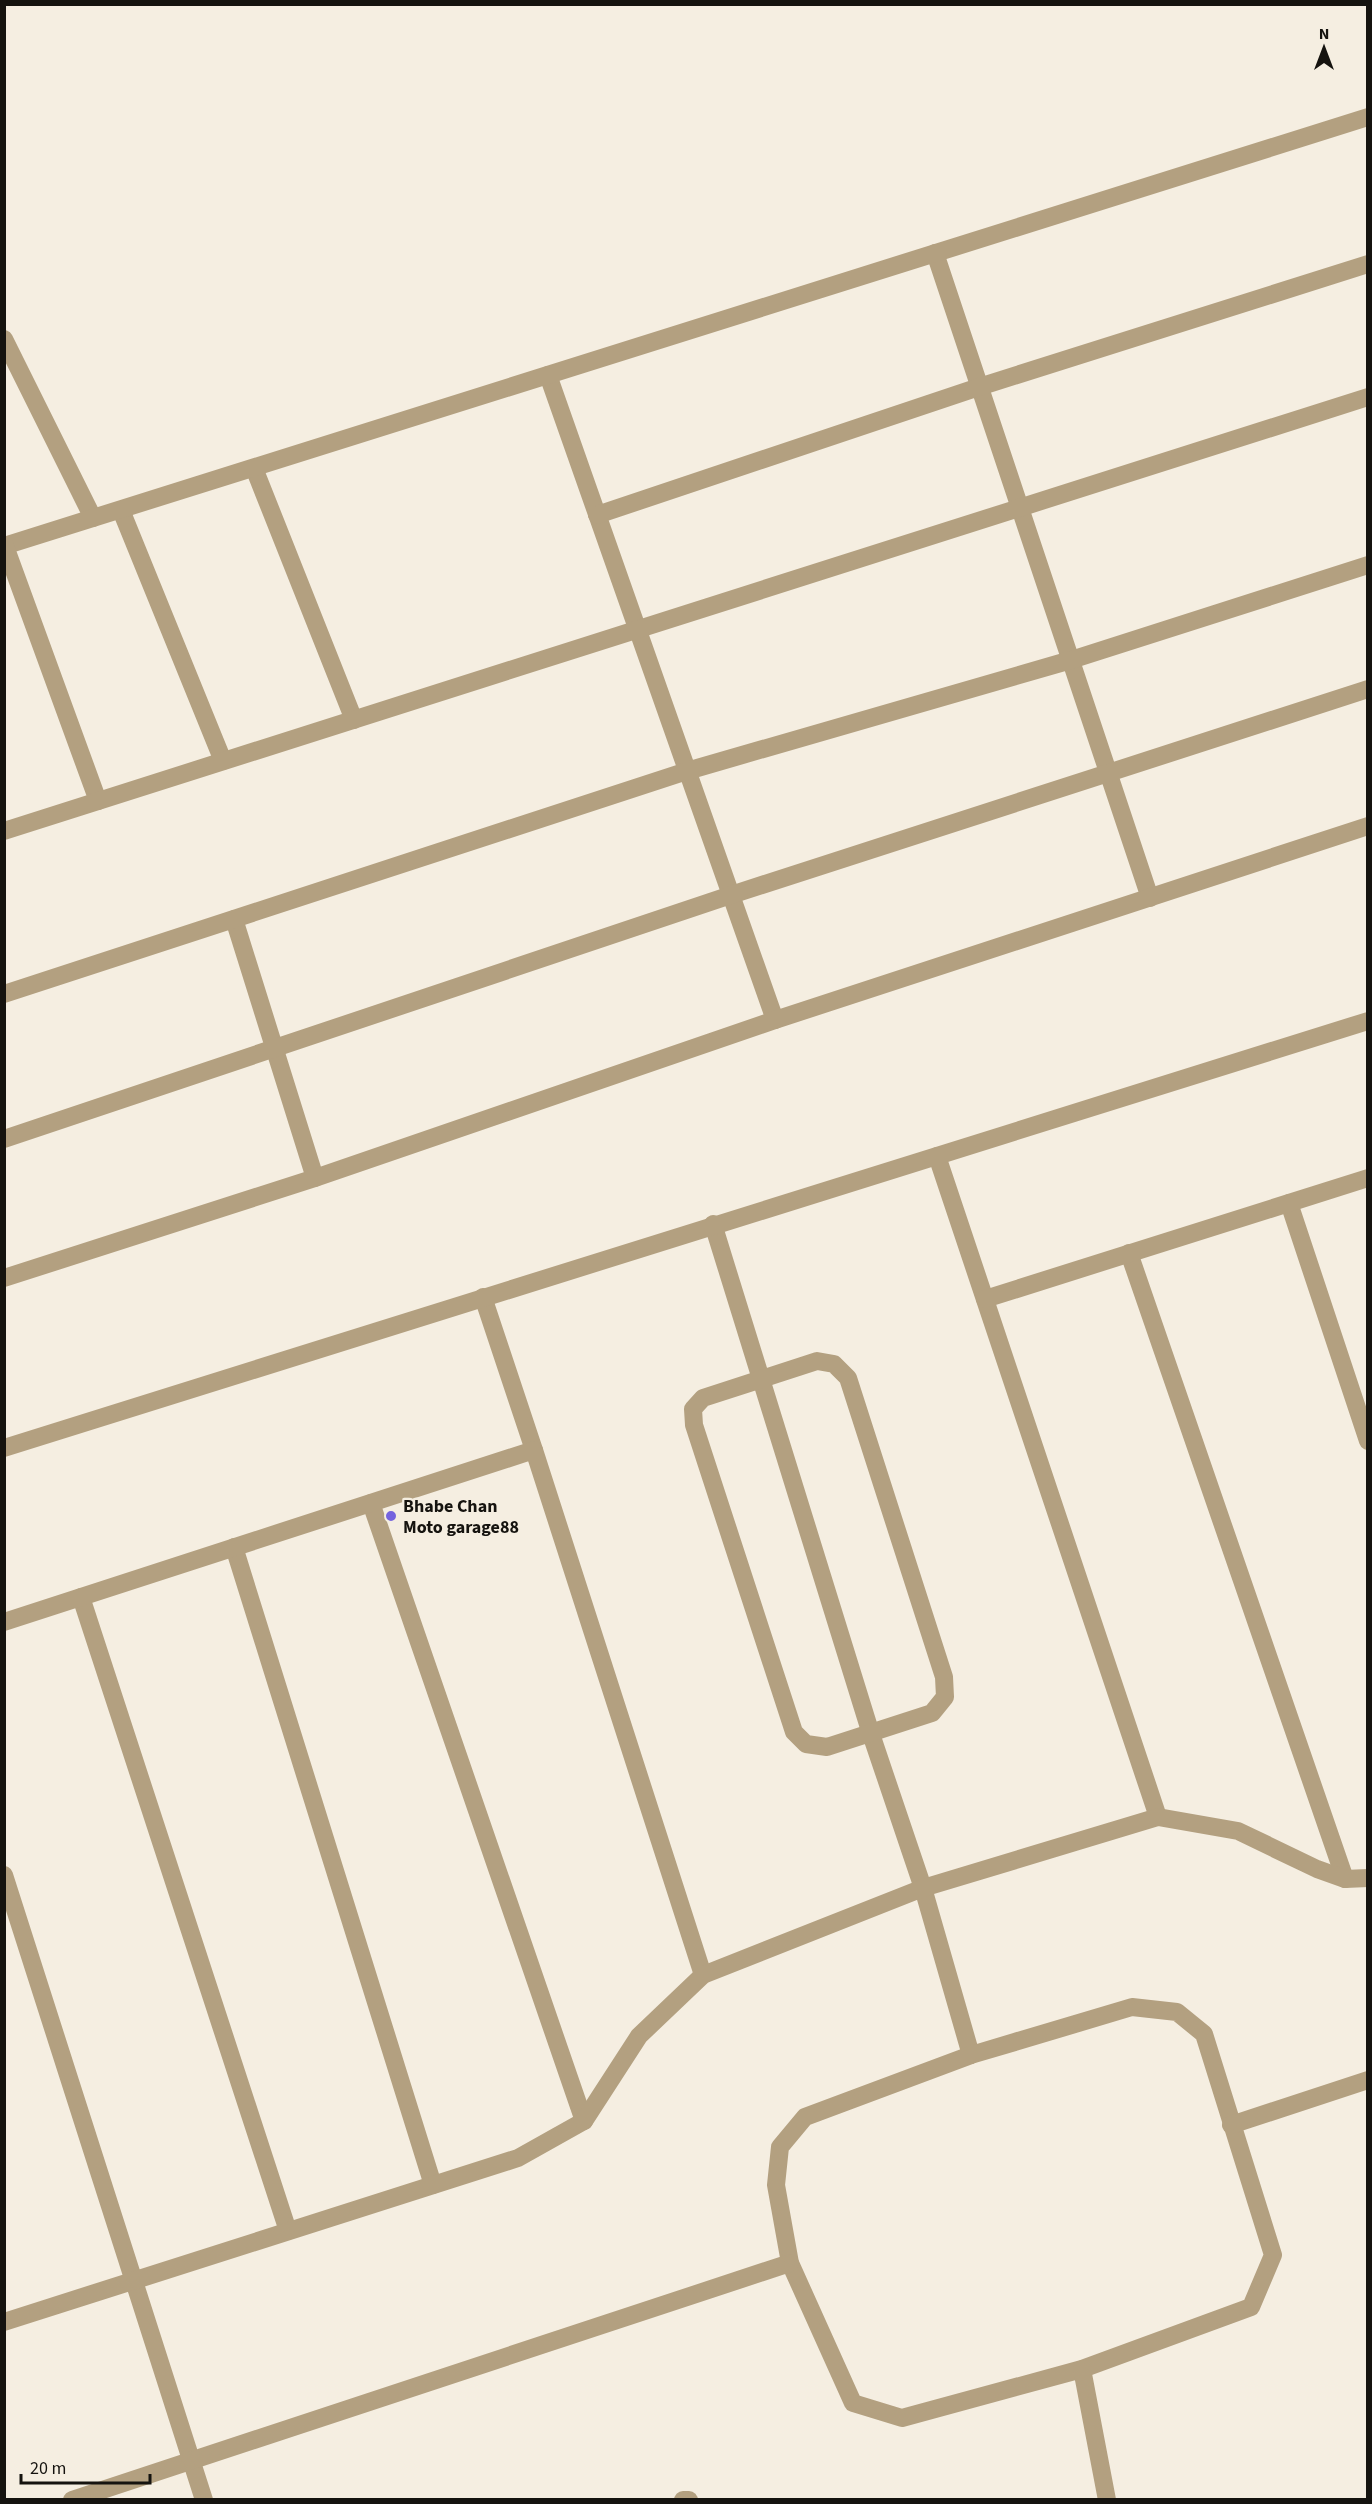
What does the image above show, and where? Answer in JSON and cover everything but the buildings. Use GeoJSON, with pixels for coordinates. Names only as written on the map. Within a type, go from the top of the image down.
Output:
{"type":"FeatureCollection","features":[{"type":"Feature","properties":{"kind":"street"},"geometry":{"type":"LineString","coordinates":[[98,801],[5,546],[1368,117]]}},
{"type":"Feature","properties":{"kind":"street"},"geometry":{"type":"LineString","coordinates":[[935,253],[1150,898]]}},
{"type":"Feature","properties":{"kind":"street"},"geometry":{"type":"LineString","coordinates":[[597,515],[979,387],[1368,264]]}},
{"type":"Feature","properties":{"kind":"street"},"geometry":{"type":"LineString","coordinates":[[4,339],[93,518]]}},
{"type":"Feature","properties":{"kind":"street"},"geometry":{"type":"LineString","coordinates":[[548,375],[775,1020]]}},
{"type":"Feature","properties":{"kind":"street"},"geometry":{"type":"LineString","coordinates":[[4,831],[1368,397]]}},
{"type":"Feature","properties":{"kind":"street"},"geometry":{"type":"LineString","coordinates":[[254,468],[354,720]]}},
{"type":"Feature","properties":{"kind":"street"},"geometry":{"type":"LineString","coordinates":[[121,510],[223,761]]}},
{"type":"Feature","properties":{"kind":"street"},"geometry":{"type":"LineString","coordinates":[[4,994],[687,771],[1071,660],[1368,565]]}},
{"type":"Feature","properties":{"kind":"street"},"geometry":{"type":"LineString","coordinates":[[4,1139],[731,895],[1368,689]]}},
{"type":"Feature","properties":{"kind":"street"},"geometry":{"type":"LineString","coordinates":[[4,1278],[315,1178],[775,1020],[1368,826]]}},
{"type":"Feature","properties":{"kind":"street"},"geometry":{"type":"LineString","coordinates":[[234,919],[315,1178]]}},
{"type":"Feature","properties":{"kind":"street"},"geometry":{"type":"LineString","coordinates":[[4,1448],[713,1224],[1368,1021]]}},
{"type":"Feature","properties":{"kind":"street"},"geometry":{"type":"LineString","coordinates":[[937,1156],[1158,1818]]}},
{"type":"Feature","properties":{"kind":"street"},"geometry":{"type":"LineString","coordinates":[[985,1299],[1368,1178]]}},
{"type":"Feature","properties":{"kind":"street"},"geometry":{"type":"LineString","coordinates":[[1289,1203],[1368,1441]]}},
{"type":"Feature","properties":{"kind":"street"},"geometry":{"type":"LineString","coordinates":[[713,1224],[871,1734],[923,1888],[972,2055]]}},
{"type":"Feature","properties":{"kind":"street"},"geometry":{"type":"LineString","coordinates":[[1130,1254],[1345,1879]]}},
{"type":"Feature","properties":{"kind":"street"},"geometry":{"type":"LineString","coordinates":[[483,1297],[703,1975]]}},
{"type":"Feature","properties":{"kind":"street"},"geometry":{"type":"LineString","coordinates":[[817,1361],[834,1364],[848,1378],[944,1677],[945,1697],[932,1713],[827,1747],[806,1744],[794,1732],[694,1425],[693,1409],[703,1398],[759,1378],[817,1361]]}},
{"type":"Feature","properties":{"kind":"street"},"geometry":{"type":"LineString","coordinates":[[4,1622],[534,1450]]}},
{"type":"Feature","properties":{"kind":"street"},"geometry":{"type":"LineString","coordinates":[[371,1503],[584,2121]]}},
{"type":"Feature","properties":{"kind":"street"},"geometry":{"type":"LineString","coordinates":[[234,1547],[433,2185]]}},
{"type":"Feature","properties":{"kind":"street"},"geometry":{"type":"LineString","coordinates":[[81,1597],[288,2231]]}},
{"type":"Feature","properties":{"kind":"street"},"geometry":{"type":"LineString","coordinates":[[4,2322],[518,2158],[584,2121],[639,2036],[703,1975],[923,1888],[1158,1818],[1238,1831],[1317,1869],[1345,1879],[1368,1878]]}},
{"type":"Feature","properties":{"kind":"street"},"geometry":{"type":"LineString","coordinates":[[4,1875],[204,2499]]}},
{"type":"Feature","properties":{"kind":"street"},"geometry":{"type":"LineString","coordinates":[[1132,2007],[1177,2012],[1204,2034],[1231,2125],[1273,2255],[1251,2307],[1082,2369],[902,2418],[853,2403],[790,2263],[776,2186],[780,2147],[805,2117],[972,2055],[1132,2007]]}},
{"type":"Feature","properties":{"kind":"street"},"geometry":{"type":"LineString","coordinates":[[1231,2125],[1368,2080]]}},
{"type":"Feature","properties":{"kind":"street"},"geometry":{"type":"LineString","coordinates":[[72,2499],[790,2263]]}},
{"type":"Feature","properties":{"kind":"street"},"geometry":{"type":"LineString","coordinates":[[1082,2369],[1107,2499]]}},
{"type":"Feature","properties":{"kind":"street"},"geometry":{"type":"LineString","coordinates":[[683,2499],[689,2499]]}},
{"type":"Feature","properties":{"kind":"place","name":"Bhabe Chan Moto garage88"},"geometry":{"type":"Point","coordinates":[391,1516]}}]}
